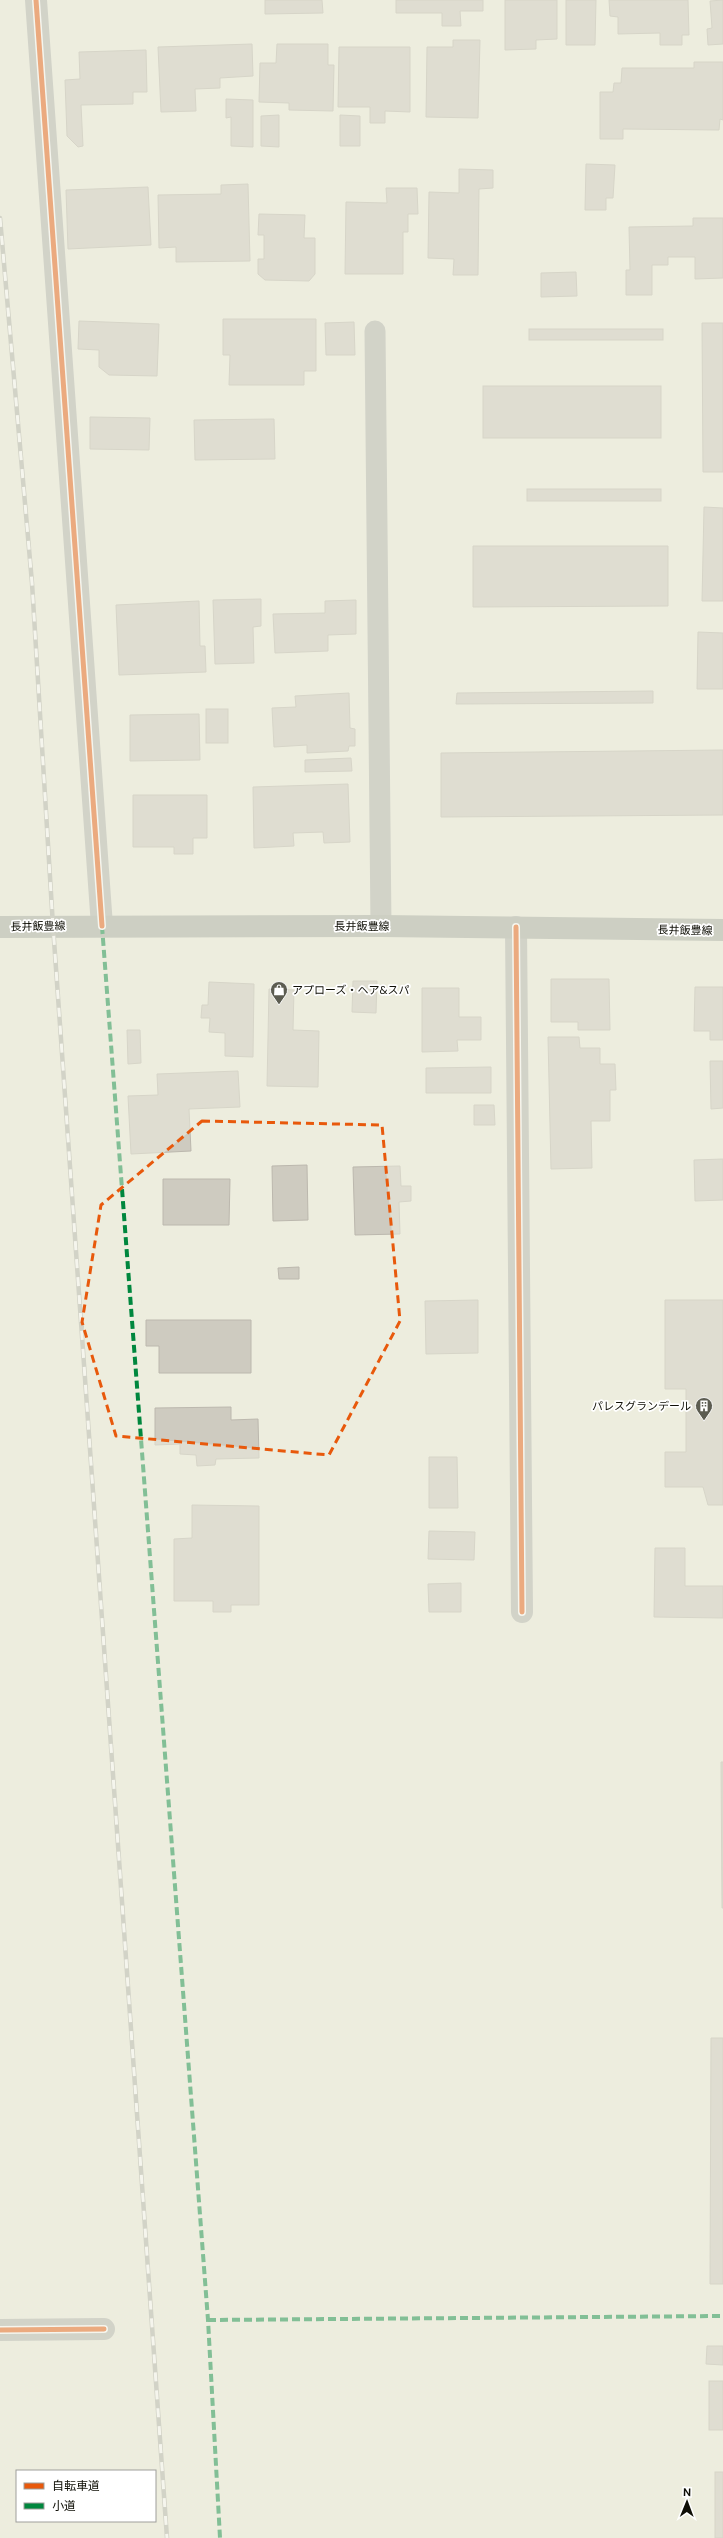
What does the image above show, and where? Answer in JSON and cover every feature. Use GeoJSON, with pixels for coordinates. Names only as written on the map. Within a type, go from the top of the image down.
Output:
{"type":"FeatureCollection","features":[{"type":"Feature","properties":{"kind":"main road","name":"長井飯豊線"},"geometry":{"type":"LineString","coordinates":[[0,927],[381,926],[723,930]]}},
{"type":"Feature","properties":{"kind":"street"},"geometry":{"type":"LineString","coordinates":[[36,0],[102,926]]}},
{"type":"Feature","properties":{"kind":"street"},"geometry":{"type":"LineString","coordinates":[[516,928],[522,1612]]}},
{"type":"Feature","properties":{"kind":"street"},"geometry":{"type":"LineString","coordinates":[[0,2330],[104,2329]]}},
{"type":"Feature","properties":{"kind":"lane"},"geometry":{"type":"LineString","coordinates":[[375,331],[381,926]]}},
{"type":"Feature","properties":{"kind":"highlighted area"},"geometry":{"type":"Polygon","coordinates":[[[202,1121],[382,1125],[400,1321],[329,1455],[116,1436],[82,1322],[101,1205],[202,1121]]]}},
{"type":"Feature","properties":{"kind":"building"},"geometry":{"type":"Polygon","coordinates":[[[265,0],[322,0],[323,13],[265,14],[265,0]]]}},
{"type":"Feature","properties":{"kind":"building"},"geometry":{"type":"Polygon","coordinates":[[[396,0],[483,0],[483,11],[460,11],[461,26],[442,26],[442,13],[396,13],[396,0]]]}},
{"type":"Feature","properties":{"kind":"building"},"geometry":{"type":"Polygon","coordinates":[[[505,0],[557,0],[557,39],[536,40],[536,49],[505,50],[505,0]]]}},
{"type":"Feature","properties":{"kind":"building"},"geometry":{"type":"Polygon","coordinates":[[[566,0],[596,0],[595,45],[566,45],[566,0]]]}},
{"type":"Feature","properties":{"kind":"building"},"geometry":{"type":"Polygon","coordinates":[[[609,0],[688,0],[689,35],[682,35],[682,45],[660,45],[660,33],[618,34],[618,17],[610,16],[609,0]]]}},
{"type":"Feature","properties":{"kind":"building"},"geometry":{"type":"Polygon","coordinates":[[[723,0],[723,44],[708,45],[707,29],[712,28],[710,1],[723,0]]]}},
{"type":"Feature","properties":{"kind":"building"},"geometry":{"type":"Polygon","coordinates":[[[453,40],[480,40],[478,118],[426,117],[427,47],[453,47],[453,40]]]}},
{"type":"Feature","properties":{"kind":"building"},"geometry":{"type":"Polygon","coordinates":[[[252,44],[253,76],[220,78],[220,88],[195,89],[196,111],[161,112],[158,47],[252,44]]]}},
{"type":"Feature","properties":{"kind":"building"},"geometry":{"type":"Polygon","coordinates":[[[277,44],[328,44],[328,65],[334,65],[333,111],[289,110],[289,103],[259,102],[260,63],[276,63],[277,44]]]}},
{"type":"Feature","properties":{"kind":"building"},"geometry":{"type":"Polygon","coordinates":[[[339,47],[410,47],[410,112],[385,111],[385,123],[370,123],[370,107],[338,107],[339,47]]]}},
{"type":"Feature","properties":{"kind":"building"},"geometry":{"type":"Polygon","coordinates":[[[146,50],[147,92],[133,92],[133,104],[81,105],[83,146],[78,147],[67,136],[65,80],[80,79],[79,52],[146,50]]]}},
{"type":"Feature","properties":{"kind":"building"},"geometry":{"type":"Polygon","coordinates":[[[694,62],[723,62],[723,120],[720,119],[719,130],[623,129],[623,139],[600,139],[600,92],[613,92],[614,83],[621,83],[622,68],[694,68],[694,62]]]}},
{"type":"Feature","properties":{"kind":"building"},"geometry":{"type":"Polygon","coordinates":[[[226,99],[253,100],[253,147],[231,146],[231,117],[226,118],[226,99]]]}},
{"type":"Feature","properties":{"kind":"building"},"geometry":{"type":"Polygon","coordinates":[[[279,115],[279,147],[261,146],[261,116],[279,115]]]}},
{"type":"Feature","properties":{"kind":"building"},"geometry":{"type":"Polygon","coordinates":[[[340,115],[360,116],[360,146],[340,146],[340,115]]]}},
{"type":"Feature","properties":{"kind":"building"},"geometry":{"type":"Polygon","coordinates":[[[586,164],[615,165],[613,198],[606,198],[606,210],[585,210],[586,164]]]}},
{"type":"Feature","properties":{"kind":"building"},"geometry":{"type":"Polygon","coordinates":[[[459,169],[493,170],[493,188],[479,189],[478,275],[453,275],[454,259],[428,258],[429,192],[459,193],[459,169]]]}},
{"type":"Feature","properties":{"kind":"building"},"geometry":{"type":"Polygon","coordinates":[[[248,184],[250,261],[176,262],[176,247],[159,248],[158,195],[221,194],[221,185],[248,184]]]}},
{"type":"Feature","properties":{"kind":"building"},"geometry":{"type":"Polygon","coordinates":[[[148,187],[151,245],[68,249],[66,190],[148,187]]]}},
{"type":"Feature","properties":{"kind":"building"},"geometry":{"type":"Polygon","coordinates":[[[386,188],[417,188],[418,214],[408,214],[408,232],[403,232],[403,274],[345,274],[346,202],[387,203],[386,188]]]}},
{"type":"Feature","properties":{"kind":"building"},"geometry":{"type":"Polygon","coordinates":[[[259,214],[305,215],[304,238],[315,238],[315,274],[309,281],[265,280],[258,274],[258,259],[264,259],[264,235],[258,235],[259,214]]]}},
{"type":"Feature","properties":{"kind":"building"},"geometry":{"type":"Polygon","coordinates":[[[693,218],[723,218],[723,278],[695,279],[695,257],[668,257],[668,265],[652,265],[652,295],[626,295],[626,270],[630,270],[629,227],[693,226],[693,218]]]}},
{"type":"Feature","properties":{"kind":"building"},"geometry":{"type":"Polygon","coordinates":[[[576,272],[577,296],[541,297],[541,273],[576,272]]]}},
{"type":"Feature","properties":{"kind":"building"},"geometry":{"type":"Polygon","coordinates":[[[223,319],[316,319],[316,371],[304,371],[304,385],[229,385],[230,355],[223,355],[223,319]]]}},
{"type":"Feature","properties":{"kind":"building"},"geometry":{"type":"Polygon","coordinates":[[[79,321],[159,324],[157,376],[109,375],[99,367],[99,350],[78,349],[79,321]]]}},
{"type":"Feature","properties":{"kind":"building"},"geometry":{"type":"Polygon","coordinates":[[[354,322],[355,355],[326,355],[325,323],[354,322]]]}},
{"type":"Feature","properties":{"kind":"building"},"geometry":{"type":"Polygon","coordinates":[[[702,323],[723,323],[723,472],[703,472],[702,323]]]}},
{"type":"Feature","properties":{"kind":"building"},"geometry":{"type":"Polygon","coordinates":[[[529,329],[663,329],[663,340],[529,340],[529,329]]]}},
{"type":"Feature","properties":{"kind":"building"},"geometry":{"type":"Polygon","coordinates":[[[483,386],[661,386],[661,438],[483,438],[483,386]]]}},
{"type":"Feature","properties":{"kind":"building"},"geometry":{"type":"Polygon","coordinates":[[[90,417],[150,418],[149,450],[90,449],[90,417]]]}},
{"type":"Feature","properties":{"kind":"building"},"geometry":{"type":"Polygon","coordinates":[[[274,419],[275,459],[195,460],[194,420],[274,419]]]}},
{"type":"Feature","properties":{"kind":"building"},"geometry":{"type":"Polygon","coordinates":[[[527,489],[661,489],[661,501],[527,501],[527,489]]]}},
{"type":"Feature","properties":{"kind":"building"},"geometry":{"type":"Polygon","coordinates":[[[704,507],[723,508],[723,601],[702,601],[704,507]]]}},
{"type":"Feature","properties":{"kind":"building"},"geometry":{"type":"Polygon","coordinates":[[[473,546],[668,546],[668,606],[473,607],[473,546]]]}},
{"type":"Feature","properties":{"kind":"building"},"geometry":{"type":"Polygon","coordinates":[[[261,599],[261,626],[253,627],[254,663],[215,664],[213,600],[261,599]]]}},
{"type":"Feature","properties":{"kind":"building"},"geometry":{"type":"Polygon","coordinates":[[[356,600],[356,634],[328,635],[328,651],[275,653],[273,614],[325,613],[325,601],[356,600]]]}},
{"type":"Feature","properties":{"kind":"building"},"geometry":{"type":"Polygon","coordinates":[[[199,601],[200,646],[205,646],[206,672],[119,675],[116,605],[199,601]]]}},
{"type":"Feature","properties":{"kind":"building"},"geometry":{"type":"Polygon","coordinates":[[[698,632],[723,633],[723,689],[697,689],[698,632]]]}},
{"type":"Feature","properties":{"kind":"building"},"geometry":{"type":"Polygon","coordinates":[[[653,691],[653,703],[456,704],[457,693],[653,691]]]}},
{"type":"Feature","properties":{"kind":"building"},"geometry":{"type":"Polygon","coordinates":[[[349,693],[350,728],[355,729],[355,746],[349,746],[348,751],[307,753],[307,745],[274,747],[272,708],[296,707],[295,696],[349,693]]]}},
{"type":"Feature","properties":{"kind":"building"},"geometry":{"type":"Polygon","coordinates":[[[206,709],[228,709],[228,743],[206,743],[206,709]]]}},
{"type":"Feature","properties":{"kind":"building"},"geometry":{"type":"Polygon","coordinates":[[[199,714],[200,760],[130,761],[130,715],[199,714]]]}},
{"type":"Feature","properties":{"kind":"building"},"geometry":{"type":"Polygon","coordinates":[[[723,750],[723,815],[441,817],[441,753],[723,750]]]}},
{"type":"Feature","properties":{"kind":"building"},"geometry":{"type":"Polygon","coordinates":[[[351,758],[352,771],[305,772],[305,760],[351,758]]]}},
{"type":"Feature","properties":{"kind":"building"},"geometry":{"type":"Polygon","coordinates":[[[348,784],[350,842],[324,843],[323,832],[293,833],[294,846],[254,848],[253,787],[348,784]]]}},
{"type":"Feature","properties":{"kind":"building"},"geometry":{"type":"Polygon","coordinates":[[[133,795],[207,795],[207,838],[193,838],[193,854],[174,854],[174,847],[133,847],[133,795]]]}},
{"type":"Feature","properties":{"kind":"building"},"geometry":{"type":"Polygon","coordinates":[[[551,979],[609,979],[610,1030],[578,1030],[578,1022],[551,1022],[551,979]]]}},
{"type":"Feature","properties":{"kind":"building"},"geometry":{"type":"Polygon","coordinates":[[[353,981],[377,981],[376,1013],[352,1012],[353,981]]]}},
{"type":"Feature","properties":{"kind":"building"},"geometry":{"type":"Polygon","coordinates":[[[209,982],[254,984],[253,1057],[225,1056],[225,1033],[209,1032],[210,1018],[201,1018],[202,1005],[208,1005],[209,982]]]}},
{"type":"Feature","properties":{"kind":"building"},"geometry":{"type":"Polygon","coordinates":[[[695,987],[723,987],[723,1040],[710,1040],[710,1031],[694,1031],[695,987]]]}},
{"type":"Feature","properties":{"kind":"building"},"geometry":{"type":"Polygon","coordinates":[[[422,988],[459,988],[459,1017],[481,1017],[481,1040],[457,1040],[458,1051],[422,1052],[422,988]]]}},
{"type":"Feature","properties":{"kind":"building"},"geometry":{"type":"Polygon","coordinates":[[[269,989],[294,990],[293,1030],[319,1031],[318,1087],[267,1086],[269,989]]]}},
{"type":"Feature","properties":{"kind":"building"},"geometry":{"type":"Polygon","coordinates":[[[127,1030],[140,1030],[141,1063],[128,1064],[127,1030]]]}},
{"type":"Feature","properties":{"kind":"building"},"geometry":{"type":"Polygon","coordinates":[[[548,1037],[579,1037],[580,1048],[600,1048],[600,1064],[615,1064],[616,1090],[610,1090],[610,1121],[591,1121],[592,1168],[551,1169],[548,1037]]]}},
{"type":"Feature","properties":{"kind":"building"},"geometry":{"type":"Polygon","coordinates":[[[710,1061],[723,1061],[723,1108],[711,1109],[710,1061]]]}},
{"type":"Feature","properties":{"kind":"building"},"geometry":{"type":"Polygon","coordinates":[[[491,1067],[491,1093],[426,1093],[426,1068],[491,1067]]]}},
{"type":"Feature","properties":{"kind":"building"},"geometry":{"type":"Polygon","coordinates":[[[238,1071],[240,1107],[189,1109],[191,1151],[131,1154],[128,1096],[158,1095],[157,1074],[238,1071]]]}},
{"type":"Feature","properties":{"kind":"building"},"geometry":{"type":"Polygon","coordinates":[[[474,1105],[494,1105],[495,1125],[474,1125],[474,1105]]]}},
{"type":"Feature","properties":{"kind":"building"},"geometry":{"type":"Polygon","coordinates":[[[723,1159],[723,1200],[695,1201],[694,1160],[723,1159]]]}},
{"type":"Feature","properties":{"kind":"building"},"geometry":{"type":"Polygon","coordinates":[[[307,1165],[308,1220],[273,1221],[272,1166],[307,1165]]]}},
{"type":"Feature","properties":{"kind":"building"},"geometry":{"type":"Polygon","coordinates":[[[400,1166],[401,1186],[411,1186],[411,1201],[399,1202],[400,1234],[355,1235],[353,1167],[400,1166]]]}},
{"type":"Feature","properties":{"kind":"building"},"geometry":{"type":"Polygon","coordinates":[[[163,1179],[230,1179],[229,1225],[163,1225],[163,1179]]]}},
{"type":"Feature","properties":{"kind":"building"},"geometry":{"type":"Polygon","coordinates":[[[299,1267],[299,1279],[279,1279],[278,1268],[299,1267]]]}},
{"type":"Feature","properties":{"kind":"building"},"geometry":{"type":"Polygon","coordinates":[[[478,1300],[478,1353],[426,1354],[425,1301],[478,1300]]]}},
{"type":"Feature","properties":{"kind":"building","name":"パレスグランデール"},"geometry":{"type":"Polygon","coordinates":[[[665,1300],[723,1300],[723,1505],[708,1505],[703,1487],[665,1487],[665,1452],[686,1452],[686,1389],[665,1389],[665,1300]]]}},
{"type":"Feature","properties":{"kind":"building"},"geometry":{"type":"Polygon","coordinates":[[[146,1320],[251,1320],[251,1373],[159,1373],[159,1346],[146,1346],[146,1320]]]}},
{"type":"Feature","properties":{"kind":"building"},"geometry":{"type":"Polygon","coordinates":[[[231,1407],[231,1420],[258,1419],[259,1458],[216,1459],[215,1465],[197,1466],[196,1455],[180,1454],[180,1444],[155,1445],[155,1408],[231,1407]]]}},
{"type":"Feature","properties":{"kind":"building"},"geometry":{"type":"Polygon","coordinates":[[[429,1457],[457,1457],[458,1508],[429,1508],[429,1457]]]}},
{"type":"Feature","properties":{"kind":"building"},"geometry":{"type":"Polygon","coordinates":[[[192,1505],[259,1506],[259,1605],[231,1605],[231,1612],[213,1612],[213,1601],[174,1601],[174,1539],[192,1538],[192,1505]]]}},
{"type":"Feature","properties":{"kind":"building"},"geometry":{"type":"Polygon","coordinates":[[[429,1531],[475,1532],[474,1560],[428,1559],[429,1531]]]}},
{"type":"Feature","properties":{"kind":"building"},"geometry":{"type":"Polygon","coordinates":[[[655,1548],[685,1548],[685,1586],[723,1586],[723,1618],[654,1617],[655,1548]]]}},
{"type":"Feature","properties":{"kind":"building"},"geometry":{"type":"Polygon","coordinates":[[[461,1583],[461,1612],[429,1612],[428,1584],[461,1583]]]}},
{"type":"Feature","properties":{"kind":"building"},"geometry":{"type":"Polygon","coordinates":[[[721,1762],[723,1762],[723,1908],[722,1908],[721,1762]]]}},
{"type":"Feature","properties":{"kind":"building"},"geometry":{"type":"Polygon","coordinates":[[[711,2038],[723,2038],[723,2284],[710,2284],[711,2038]]]}},
{"type":"Feature","properties":{"kind":"building"},"geometry":{"type":"Polygon","coordinates":[[[707,2346],[723,2346],[723,2365],[706,2364],[707,2346]]]}},
{"type":"Feature","properties":{"kind":"building"},"geometry":{"type":"Polygon","coordinates":[[[709,2381],[723,2381],[723,2430],[709,2430],[709,2381]]]}},
{"type":"Feature","properties":{"kind":"building"},"geometry":{"type":"Polygon","coordinates":[[[715,2472],[723,2472],[723,2538],[715,2538],[715,2472]]]}},
{"type":"Feature","properties":{"kind":"railway"},"geometry":{"type":"LineString","coordinates":[[0,218],[32,583],[53,926],[167,2538]]}},
{"type":"Feature","properties":{"kind":"marked path"},"geometry":{"type":"LineString","coordinates":[[102,926],[208,2320],[220,2538]]}},
{"type":"Feature","properties":{"kind":"marked path"},"geometry":{"type":"LineString","coordinates":[[208,2320],[723,2316]]}},
{"type":"Feature","properties":{"kind":"cycle path"},"geometry":{"type":"LineString","coordinates":[[36,0],[102,926]]}},
{"type":"Feature","properties":{"kind":"cycle path"},"geometry":{"type":"LineString","coordinates":[[516,927],[522,1612]]}},
{"type":"Feature","properties":{"kind":"cycle path"},"geometry":{"type":"LineString","coordinates":[[0,2330],[104,2329]]}},
{"type":"Feature","properties":{"kind":"place","name":"アプローズ・ヘア&スパ"},"geometry":{"type":"Point","coordinates":[279,1005]}},
{"type":"Feature","properties":{"kind":"place","name":"パレスグランデール"},"geometry":{"type":"Point","coordinates":[704,1421]}}]}
